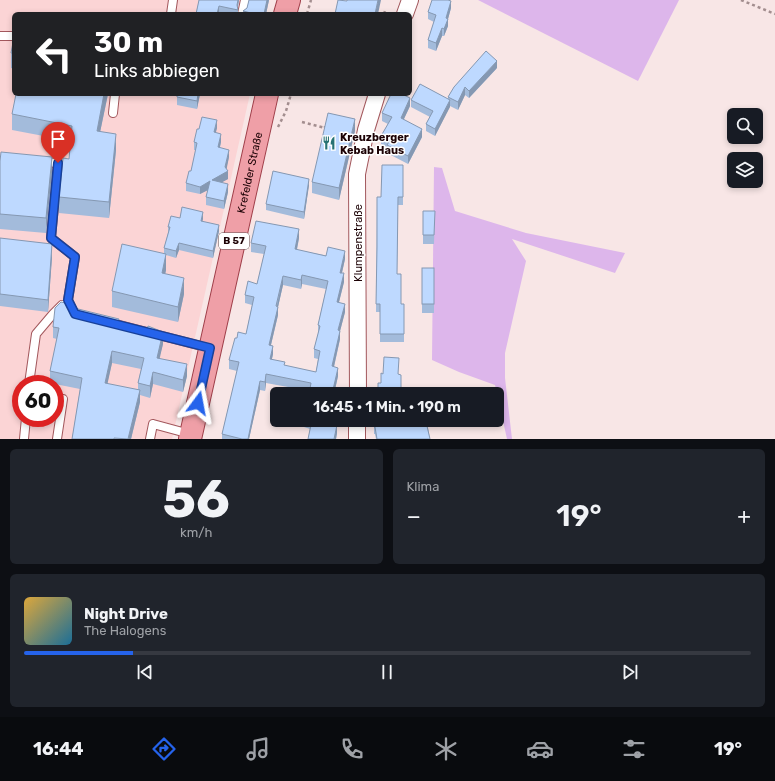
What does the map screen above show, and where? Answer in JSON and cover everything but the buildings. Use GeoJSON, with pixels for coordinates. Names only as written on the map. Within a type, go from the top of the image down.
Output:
{"type":"FeatureCollection","features":[{"type":"Feature","properties":{"kind":"main road"},"geometry":{"type":"LineString","coordinates":[[285,12],[288,0]]}},
{"type":"Feature","properties":{"kind":"main road","name":"Krefelder Straße"},"geometry":{"type":"LineString","coordinates":[[190,436],[267,96]]}},
{"type":"Feature","properties":{"kind":"street"},"geometry":{"type":"LineString","coordinates":[[406,12],[410,0]]}},
{"type":"Feature","properties":{"kind":"street","name":"Klumpenstraße"},"geometry":{"type":"LineString","coordinates":[[358,387],[358,174],[366,130],[376,96]]}},
{"type":"Feature","properties":{"kind":"street"},"geometry":{"type":"LineString","coordinates":[[357,427],[357,439]]}},
{"type":"Feature","properties":{"kind":"lane"},"geometry":{"type":"LineString","coordinates":[[171,12],[174,0]]}},
{"type":"Feature","properties":{"kind":"lane"},"geometry":{"type":"LineString","coordinates":[[242,12],[245,0]]}},
{"type":"Feature","properties":{"kind":"lane"},"geometry":{"type":"LineString","coordinates":[[0,36],[12,36]]}},
{"type":"Feature","properties":{"kind":"lane"},"geometry":{"type":"LineString","coordinates":[[113,113],[115,96]]}},
{"type":"Feature","properties":{"kind":"lane"},"geometry":{"type":"LineString","coordinates":[[36,161],[58,163],[51,238],[75,257],[68,300],[75,314],[82,316]]}},
{"type":"Feature","properties":{"kind":"lane"},"geometry":{"type":"LineString","coordinates":[[30,375],[36,334],[53,314],[68,300]]}},
{"type":"Feature","properties":{"kind":"lane"},"geometry":{"type":"LineString","coordinates":[[98,319],[210,348]]}},
{"type":"Feature","properties":{"kind":"lane"},"geometry":{"type":"LineString","coordinates":[[150,439],[154,424],[190,436]]}},
{"type":"Feature","properties":{"kind":"lane"},"geometry":{"type":"LineString","coordinates":[[24,439],[25,427]]}},
{"type":"Feature","properties":{"kind":"lane"},"geometry":{"type":"LineString","coordinates":[[57,439],[59,427]]}},
{"type":"Feature","properties":{"kind":"path"},"geometry":{"type":"LineString","coordinates":[[308,12],[311,0]]}},
{"type":"Feature","properties":{"kind":"path"},"geometry":{"type":"LineString","coordinates":[[741,0],[775,14]]}},
{"type":"Feature","properties":{"kind":"path"},"geometry":{"type":"LineString","coordinates":[[302,122],[325,128],[327,122]]}},
{"type":"Feature","properties":{"kind":"shaded area"},"geometry":{"type":"Polygon","coordinates":[[[0,0],[269,0],[266,12],[12,12],[12,96],[250,96],[172,439],[0,439],[0,0]]]}},
{"type":"Feature","properties":{"kind":"shaded area"},"geometry":{"type":"Polygon","coordinates":[[[478,0],[679,0],[638,81],[478,0]]]}},
{"type":"Feature","properties":{"kind":"shaded area"},"geometry":{"type":"Polygon","coordinates":[[[434,167],[442,168],[455,211],[526,233],[625,253],[615,273],[512,239],[526,261],[505,353],[505,378],[512,439],[507,439],[504,426],[504,387],[495,387],[495,385],[432,360],[434,167]]]}},
{"type":"Feature","properties":{"kind":"place","name":"Kreuzberger Kebab Haus"},"geometry":{"type":"Point","coordinates":[329,143]}},
{"type":"Feature","properties":{"kind":"route"},"geometry":{"type":"LineString","coordinates":[[58,163],[51,238],[75,257],[68,300],[75,314],[210,348],[198,403]]}}]}
